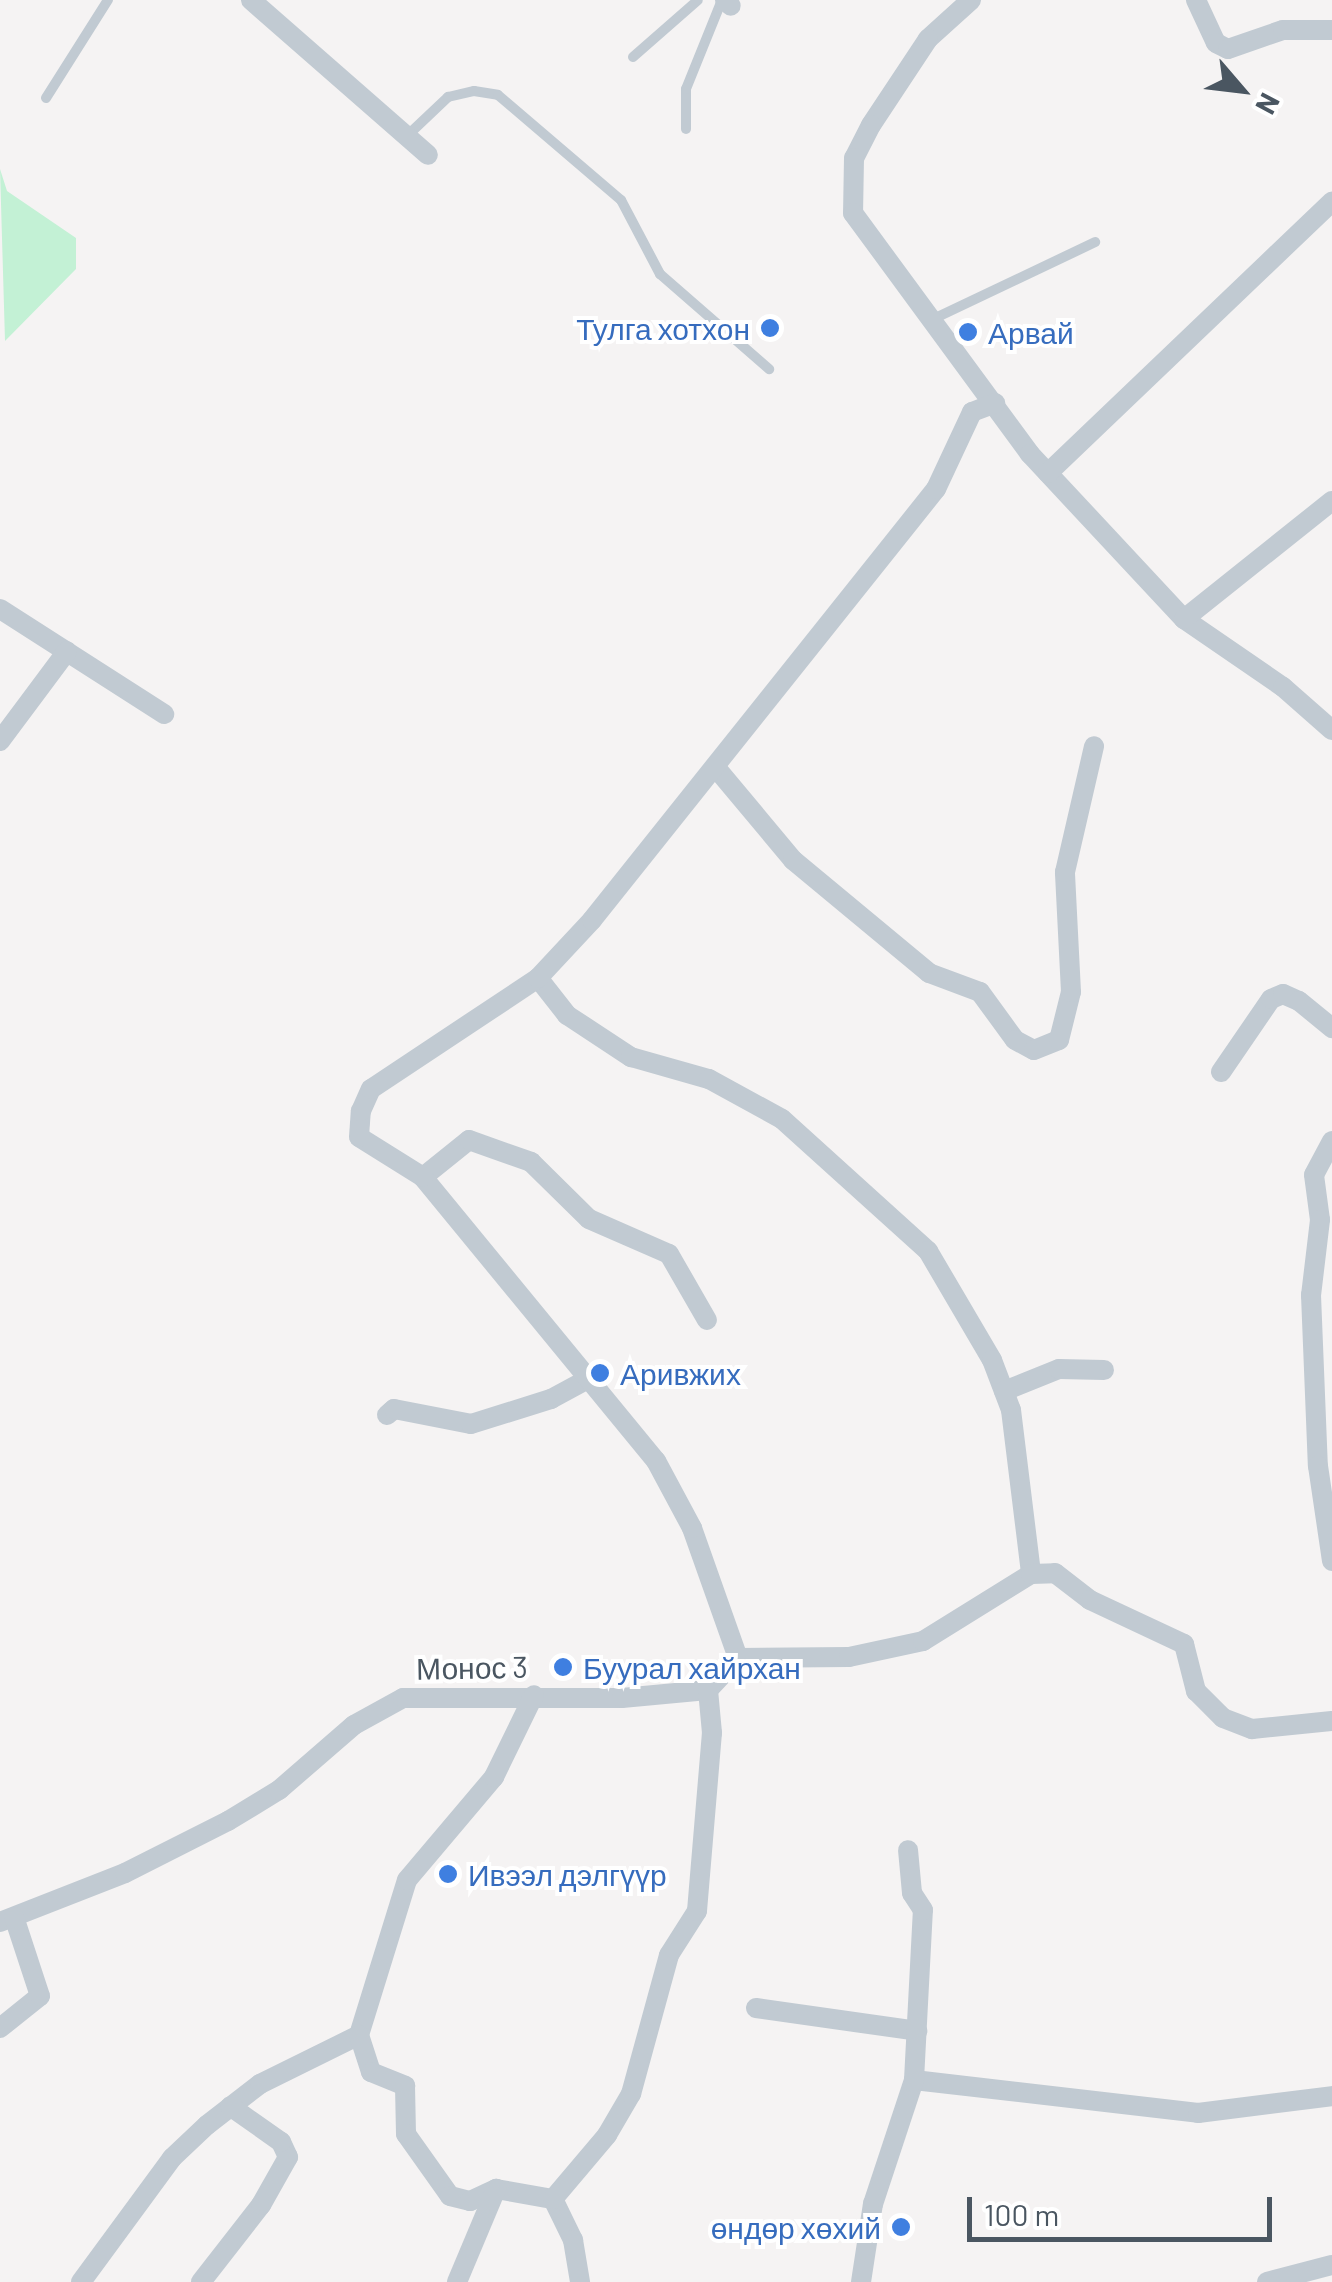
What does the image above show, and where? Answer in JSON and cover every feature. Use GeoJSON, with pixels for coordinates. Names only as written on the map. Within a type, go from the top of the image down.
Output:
{"type":"FeatureCollection","features":[{"type":"Feature","properties":{"kind":"street"},"geometry":{"type":"LineString","coordinates":[[251,0],[410,134],[428,155]]}},
{"type":"Feature","properties":{"kind":"street"},"geometry":{"type":"LineString","coordinates":[[971,0],[928,39],[854,158],[853,213],[928,321],[1048,473],[1184,619],[1283,687],[1332,730]]}},
{"type":"Feature","properties":{"kind":"street"},"geometry":{"type":"LineString","coordinates":[[1196,0],[1216,43],[1228,49],[1283,30],[1332,30]]}},
{"type":"Feature","properties":{"kind":"street"},"geometry":{"type":"LineString","coordinates":[[1048,473],[1332,202]]}},
{"type":"Feature","properties":{"kind":"street"},"geometry":{"type":"LineString","coordinates":[[738,1658],[692,1528],[656,1461],[423,1177],[359,1137],[371,1090],[538,978],[717,769],[936,488],[972,412],[994,403]]}},
{"type":"Feature","properties":{"kind":"street"},"geometry":{"type":"LineString","coordinates":[[1184,619],[1332,502]]}},
{"type":"Feature","properties":{"kind":"street"},"geometry":{"type":"LineString","coordinates":[[0,609],[164,714]]}},
{"type":"Feature","properties":{"kind":"street"},"geometry":{"type":"LineString","coordinates":[[0,740],[67,651]]}},
{"type":"Feature","properties":{"kind":"street"},"geometry":{"type":"LineString","coordinates":[[717,769],[793,860],[929,973],[980,992],[1014,1040],[1034,1050],[1060,1040],[1071,992],[1065,872],[1094,746]]}},
{"type":"Feature","properties":{"kind":"street"},"geometry":{"type":"LineString","coordinates":[[538,978],[567,1014],[630,1057],[709,1079],[782,1119],[913,1233],[984,1346],[1004,1391],[1031,1574]]}},
{"type":"Feature","properties":{"kind":"street"},"geometry":{"type":"LineString","coordinates":[[1222,1072],[1271,999],[1283,994],[1332,1028]]}},
{"type":"Feature","properties":{"kind":"street"},"geometry":{"type":"LineString","coordinates":[[423,1177],[469,1140],[532,1162],[589,1219],[669,1254],[708,1320]]}},
{"type":"Feature","properties":{"kind":"street"},"geometry":{"type":"LineString","coordinates":[[1332,1141],[1314,1175],[1320,1220],[1310,1295],[1318,1466],[1332,1561]]}},
{"type":"Feature","properties":{"kind":"street"},"geometry":{"type":"LineString","coordinates":[[1004,1391],[1059,1368],[1104,1370]]}},
{"type":"Feature","properties":{"kind":"street"},"geometry":{"type":"LineString","coordinates":[[387,1415],[394,1408],[470,1424],[551,1399],[588,1380]]}},
{"type":"Feature","properties":{"kind":"street"},"geometry":{"type":"LineString","coordinates":[[553,2199],[607,2135],[631,2094],[670,1956],[697,1911],[712,1733],[708,1690],[738,1658],[849,1657],[923,1640],[1031,1574],[1055,1573],[1090,1600],[1184,1644],[1196,1691],[1223,1718],[1252,1729],[1332,1721]]}},
{"type":"Feature","properties":{"kind":"street","name":"Монос 3"},"geometry":{"type":"LineString","coordinates":[[7,1919],[125,1873],[228,1820],[279,1790],[354,1725],[403,1698],[622,1698],[708,1690]]}},
{"type":"Feature","properties":{"kind":"street"},"geometry":{"type":"LineString","coordinates":[[534,1695],[494,1777],[407,1880],[359,2035],[371,2072],[406,2086],[404,2125],[430,2176],[450,2196],[470,2201],[496,2189],[553,2199]]}},
{"type":"Feature","properties":{"kind":"street"},"geometry":{"type":"LineString","coordinates":[[861,2282],[873,2204],[914,2080],[923,1910],[912,1893],[908,1850]]}},
{"type":"Feature","properties":{"kind":"street"},"geometry":{"type":"LineString","coordinates":[[0,2028],[40,1996],[7,1919]]}},
{"type":"Feature","properties":{"kind":"street"},"geometry":{"type":"LineString","coordinates":[[756,2008],[916,2031]]}},
{"type":"Feature","properties":{"kind":"street"},"geometry":{"type":"LineString","coordinates":[[80,2282],[172,2158],[230,2106],[359,2035]]}},
{"type":"Feature","properties":{"kind":"street"},"geometry":{"type":"LineString","coordinates":[[914,2080],[1198,2113],[1332,2096]]}},
{"type":"Feature","properties":{"kind":"street"},"geometry":{"type":"LineString","coordinates":[[201,2282],[261,2205],[288,2156],[280,2142],[230,2106]]}},
{"type":"Feature","properties":{"kind":"street"},"geometry":{"type":"LineString","coordinates":[[457,2282],[496,2189]]}},
{"type":"Feature","properties":{"kind":"street"},"geometry":{"type":"LineString","coordinates":[[553,2199],[573,2240],[580,2282]]}},
{"type":"Feature","properties":{"kind":"street"},"geometry":{"type":"LineString","coordinates":[[1267,2282],[1332,2265]]}},
{"type":"Feature","properties":{"kind":"lane"},"geometry":{"type":"LineString","coordinates":[[46,98],[108,0]]}},
{"type":"Feature","properties":{"kind":"lane"},"geometry":{"type":"LineString","coordinates":[[633,57],[698,0]]}},
{"type":"Feature","properties":{"kind":"lane"},"geometry":{"type":"LineString","coordinates":[[686,129],[686,89],[726,2]]}},
{"type":"Feature","properties":{"kind":"lane"},"geometry":{"type":"LineString","coordinates":[[410,134],[448,97],[474,90],[498,95],[621,200],[660,274],[769,369]]}},
{"type":"Feature","properties":{"kind":"lane"},"geometry":{"type":"LineString","coordinates":[[928,321],[1095,242]]}},
{"type":"Feature","properties":{"kind":"green space"},"geometry":{"type":"Polygon","coordinates":[[[0,169],[7,191],[76,238],[76,269],[5,341],[0,169]]]}},
{"type":"Feature","properties":{"kind":"place","name":"Тулга хотхон"},"geometry":{"type":"Point","coordinates":[770,328]}},
{"type":"Feature","properties":{"kind":"place","name":"Арвай"},"geometry":{"type":"Point","coordinates":[968,332]}},
{"type":"Feature","properties":{"kind":"place","name":"Аривжих"},"geometry":{"type":"Point","coordinates":[600,1373]}},
{"type":"Feature","properties":{"kind":"place","name":"Буурал хайрхан"},"geometry":{"type":"Point","coordinates":[563,1667]}},
{"type":"Feature","properties":{"kind":"place","name":"Ивээл дэлгүүр"},"geometry":{"type":"Point","coordinates":[448,1874]}},
{"type":"Feature","properties":{"kind":"place","name":"өндөр хөхий"},"geometry":{"type":"Point","coordinates":[901,2227]}}]}
